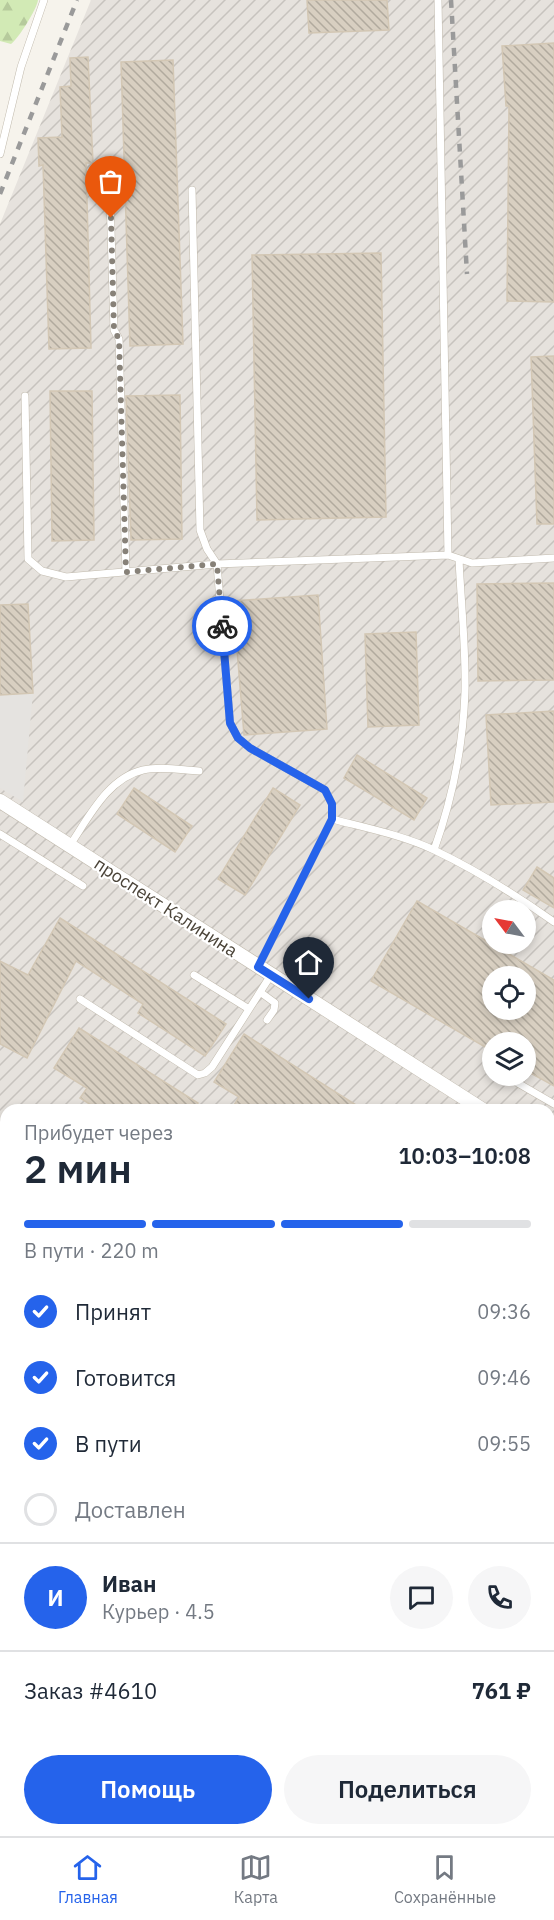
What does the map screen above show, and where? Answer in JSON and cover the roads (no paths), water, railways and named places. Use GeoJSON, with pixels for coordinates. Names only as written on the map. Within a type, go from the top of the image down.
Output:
{"type":"FeatureCollection","features":[{"type":"Feature","properties":{"kind":"street","name":"проспект Калинина"},"geometry":{"type":"LineString","coordinates":[[0,801],[474,1104]]}},
{"type":"Feature","properties":{"kind":"lane"},"geometry":{"type":"LineString","coordinates":[[0,154],[21,67],[44,0]]}},
{"type":"Feature","properties":{"kind":"lane"},"geometry":{"type":"LineString","coordinates":[[438,0],[448,555]]}},
{"type":"Feature","properties":{"kind":"lane"},"geometry":{"type":"LineString","coordinates":[[192,190],[200,530],[207,549],[217,564],[230,723],[238,738],[250,748],[325,790],[332,804],[332,819],[258,967]]}},
{"type":"Feature","properties":{"kind":"lane"},"geometry":{"type":"LineString","coordinates":[[110,196],[114,330],[119,339],[126,572]]}},
{"type":"Feature","properties":{"kind":"lane"},"geometry":{"type":"LineString","coordinates":[[25,396],[28,559],[42,571],[66,577],[217,564],[448,555],[472,563],[554,558]]}},
{"type":"Feature","properties":{"kind":"lane"},"geometry":{"type":"LineString","coordinates":[[434,850],[450,799],[459,749],[465,692],[459,559]]}},
{"type":"Feature","properties":{"kind":"lane"},"geometry":{"type":"LineString","coordinates":[[70,845],[100,801],[127,777],[143,770],[199,771]]}},
{"type":"Feature","properties":{"kind":"lane"},"geometry":{"type":"LineString","coordinates":[[332,819],[396,835],[434,850],[520,898],[554,922]]}},
{"type":"Feature","properties":{"kind":"lane"},"geometry":{"type":"LineString","coordinates":[[0,834],[83,886]]}},
{"type":"Feature","properties":{"kind":"lane"},"geometry":{"type":"LineString","coordinates":[[194,975],[249,1009]]}},
{"type":"Feature","properties":{"kind":"lane"},"geometry":{"type":"LineString","coordinates":[[80,999],[198,1075],[212,1067],[271,975]]}},
{"type":"Feature","properties":{"kind":"lane"},"geometry":{"type":"LineString","coordinates":[[260,992],[275,1003],[274,1010],[267,1020]]}},
{"type":"Feature","properties":{"kind":"lane"},"geometry":{"type":"LineString","coordinates":[[523,1086],[554,1104]]}},
{"type":"Feature","properties":{"kind":"railway"},"geometry":{"type":"LineString","coordinates":[[0,194],[77,0]]}},
{"type":"Feature","properties":{"kind":"railway"},"geometry":{"type":"LineString","coordinates":[[451,0],[467,274]]}}]}
